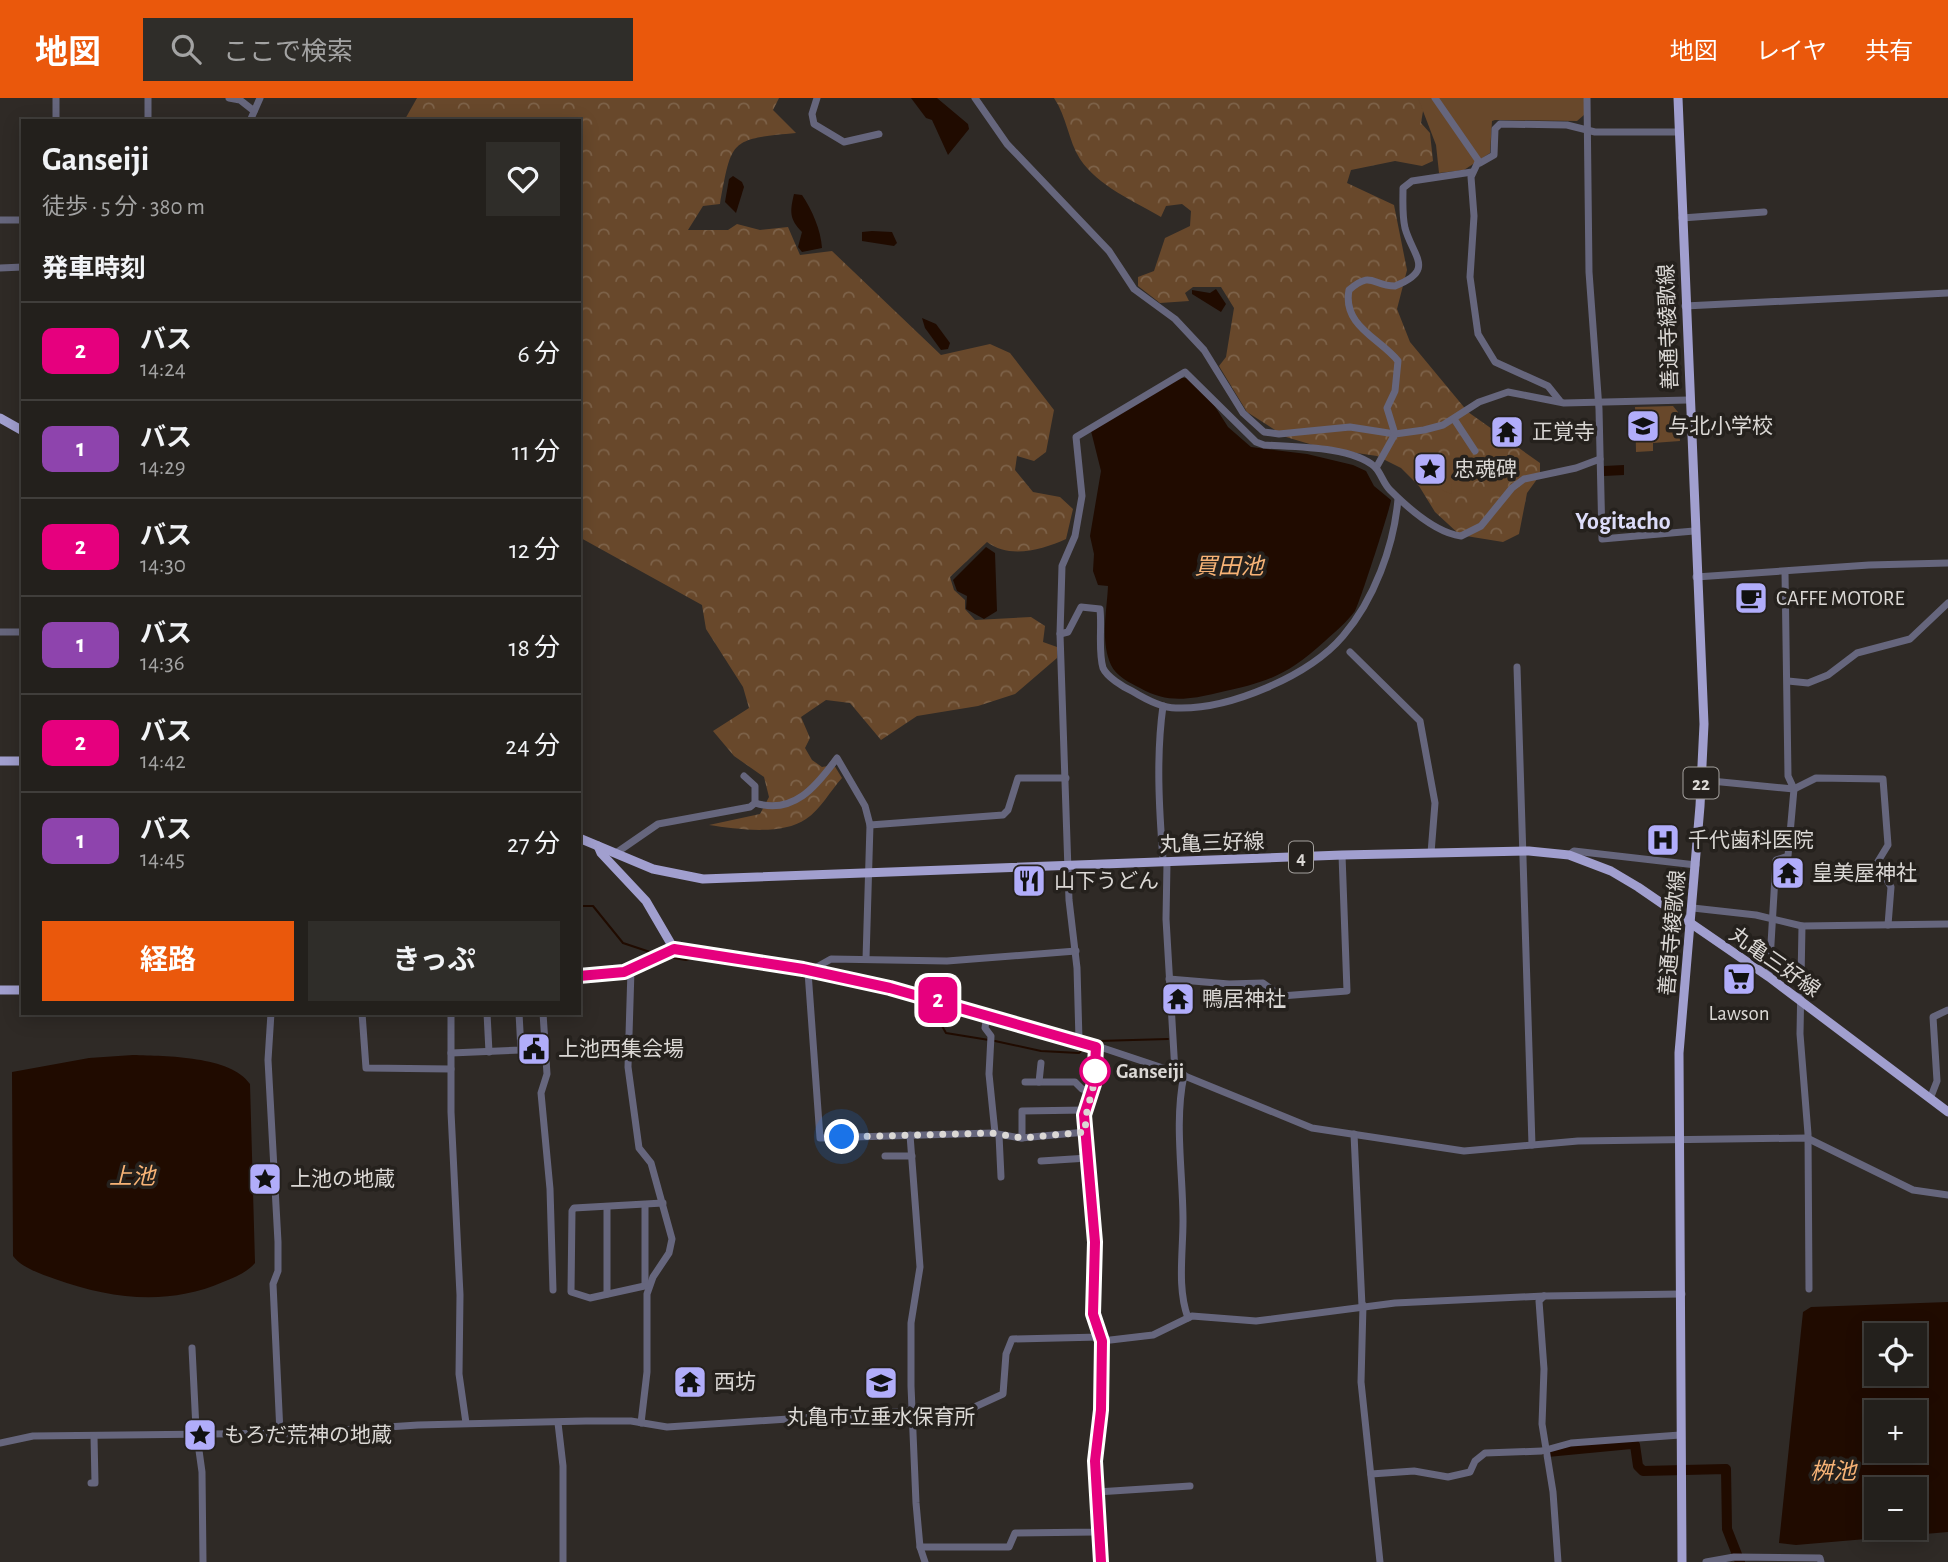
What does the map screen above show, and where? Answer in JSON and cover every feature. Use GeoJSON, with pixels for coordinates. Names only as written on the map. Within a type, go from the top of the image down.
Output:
{"type":"FeatureCollection","features":[{"type":"Feature","properties":{"kind":"main road","name":"善通寺綾歌線"},"geometry":{"type":"LineString","coordinates":[[1678,98],[1688,400],[1704,724],[1693,908],[1679,1053],[1682,1562]]}},
{"type":"Feature","properties":{"kind":"main road"},"geometry":{"type":"LineString","coordinates":[[0,418],[21,430]]}},
{"type":"Feature","properties":{"kind":"main road"},"geometry":{"type":"LineString","coordinates":[[0,761],[21,761]]}},
{"type":"Feature","properties":{"kind":"main road","name":"丸亀三好線"},"geometry":{"type":"LineString","coordinates":[[581,837],[666,874],[703,880],[1342,855],[1524,852],[1569,855],[1611,871],[1691,924],[1769,977],[1948,1112]]}},
{"type":"Feature","properties":{"kind":"main road"},"geometry":{"type":"LineString","coordinates":[[581,976],[631,970],[674,949],[657,916],[601,853],[598,846]]}},
{"type":"Feature","properties":{"kind":"main road"},"geometry":{"type":"LineString","coordinates":[[0,990],[21,990]]}},
{"type":"Feature","properties":{"kind":"street"},"geometry":{"type":"LineString","coordinates":[[56,98],[56,119]]}},
{"type":"Feature","properties":{"kind":"street"},"geometry":{"type":"LineString","coordinates":[[148,98],[148,119]]}},
{"type":"Feature","properties":{"kind":"street"},"geometry":{"type":"LineString","coordinates":[[229,98],[240,100],[254,111]]}},
{"type":"Feature","properties":{"kind":"street"},"geometry":{"type":"LineString","coordinates":[[251,119],[260,98]]}},
{"type":"Feature","properties":{"kind":"street"},"geometry":{"type":"LineString","coordinates":[[817,98],[812,114],[814,124],[827,133],[844,142],[879,134]]}},
{"type":"Feature","properties":{"kind":"street"},"geometry":{"type":"LineString","coordinates":[[975,98],[1007,144],[1109,251],[1134,289],[1175,319],[1204,351],[1233,399],[1257,428],[1274,434],[1350,427],[1395,434],[1434,427],[1479,402],[1508,392],[1560,402],[1688,400]]}},
{"type":"Feature","properties":{"kind":"street"},"geometry":{"type":"LineString","coordinates":[[1435,98],[1477,162]]}},
{"type":"Feature","properties":{"kind":"street"},"geometry":{"type":"LineString","coordinates":[[1587,98],[1590,293],[1602,539],[1694,531]]}},
{"type":"Feature","properties":{"kind":"street"},"geometry":{"type":"LineString","coordinates":[[1477,162],[1485,162],[1494,155],[1495,129],[1500,124],[1567,125],[1587,131],[1679,132]]}},
{"type":"Feature","properties":{"kind":"street"},"geometry":{"type":"LineString","coordinates":[[1477,162],[1472,172],[1474,216],[1470,277],[1478,334],[1495,362],[1548,386],[1560,402]]}},
{"type":"Feature","properties":{"kind":"street"},"geometry":{"type":"LineString","coordinates":[[1376,468],[1395,434],[1387,408],[1395,391],[1398,361],[1387,347],[1377,344],[1363,331],[1348,307],[1349,290],[1358,282],[1371,278],[1395,286],[1415,276],[1420,268],[1420,260],[1403,216],[1403,188],[1412,181],[1472,172]]}},
{"type":"Feature","properties":{"kind":"street"},"geometry":{"type":"LineString","coordinates":[[1682,218],[1764,212]]}},
{"type":"Feature","properties":{"kind":"street"},"geometry":{"type":"LineString","coordinates":[[0,220],[21,220]]}},
{"type":"Feature","properties":{"kind":"street"},"geometry":{"type":"LineString","coordinates":[[0,268],[21,267]]}},
{"type":"Feature","properties":{"kind":"street"},"geometry":{"type":"LineString","coordinates":[[1685,306],[1948,293]]}},
{"type":"Feature","properties":{"kind":"street"},"geometry":{"type":"LineString","coordinates":[[1079,1040],[1076,951],[1068,866],[1060,635],[1062,566],[1075,537],[1082,496],[1076,436],[1182,373],[1190,375],[1256,442],[1344,453],[1376,468],[1398,499],[1441,530],[1453,535],[1466,535],[1481,526],[1512,488],[1524,479],[1576,468],[1600,458]]}},
{"type":"Feature","properties":{"kind":"street"},"geometry":{"type":"LineString","coordinates":[[1454,418],[1475,451]]}},
{"type":"Feature","properties":{"kind":"street"},"geometry":{"type":"LineString","coordinates":[[1060,635],[1068,632],[1081,607],[1100,610],[1102,661],[1107,673],[1129,690],[1163,706],[1176,708],[1207,705],[1257,691],[1289,676],[1335,644],[1361,612],[1373,589],[1396,516],[1398,499]]}},
{"type":"Feature","properties":{"kind":"street"},"geometry":{"type":"LineString","coordinates":[[1696,577],[1869,565],[1948,563]]}},
{"type":"Feature","properties":{"kind":"street"},"geometry":{"type":"LineString","coordinates":[[1769,977],[1770,917],[1776,860],[1788,856],[1794,789],[1788,776],[1785,572]]}},
{"type":"Feature","properties":{"kind":"street"},"geometry":{"type":"LineString","coordinates":[[1788,681],[1808,683],[1828,675],[1857,653],[1910,639],[1948,603]]}},
{"type":"Feature","properties":{"kind":"street"},"geometry":{"type":"LineString","coordinates":[[0,632],[21,632]]}},
{"type":"Feature","properties":{"kind":"street"},"geometry":{"type":"LineString","coordinates":[[1350,652],[1420,721],[1435,803],[1431,853]]}},
{"type":"Feature","properties":{"kind":"street"},"geometry":{"type":"LineString","coordinates":[[1517,667],[1532,1145]]}},
{"type":"Feature","properties":{"kind":"street"},"geometry":{"type":"LineString","coordinates":[[1163,706],[1158,745],[1160,816],[1163,859],[1167,863],[1175,1072]]}},
{"type":"Feature","properties":{"kind":"street"},"geometry":{"type":"LineString","coordinates":[[616,853],[658,824],[747,809],[755,803],[776,807],[796,802],[837,758],[865,806],[870,825],[866,959]]}},
{"type":"Feature","properties":{"kind":"street"},"geometry":{"type":"LineString","coordinates":[[744,776],[755,786],[755,803]]}},
{"type":"Feature","properties":{"kind":"street"},"geometry":{"type":"LineString","coordinates":[[870,825],[1003,815],[1008,810],[1018,778],[1066,778]]}},
{"type":"Feature","properties":{"kind":"street"},"geometry":{"type":"LineString","coordinates":[[1702,780],[1794,789],[1816,778],[1883,779],[1888,845],[1877,863],[1891,887],[1888,925]]}},
{"type":"Feature","properties":{"kind":"street"},"geometry":{"type":"LineString","coordinates":[[1569,855],[1574,851],[1696,865]]}},
{"type":"Feature","properties":{"kind":"street"},"geometry":{"type":"LineString","coordinates":[[1170,979],[1229,984],[1262,982],[1280,996],[1347,991],[1342,855]]}},
{"type":"Feature","properties":{"kind":"street"},"geometry":{"type":"LineString","coordinates":[[1693,908],[1770,917],[1802,926],[1948,924]]}},
{"type":"Feature","properties":{"kind":"street"},"geometry":{"type":"LineString","coordinates":[[1802,926],[1800,1034],[1807,1138],[1809,1289]]}},
{"type":"Feature","properties":{"kind":"street"},"geometry":{"type":"LineString","coordinates":[[674,949],[809,971],[987,1014],[1079,1040],[1184,1075],[1300,1125],[1456,1150],[1578,1141],[1807,1138],[1913,1190],[1948,1195]]}},
{"type":"Feature","properties":{"kind":"street"},"geometry":{"type":"LineString","coordinates":[[809,971],[831,959],[947,961],[1076,951]]}},
{"type":"Feature","properties":{"kind":"street"},"geometry":{"type":"LineString","coordinates":[[631,970],[628,1066],[639,1148],[651,1163],[663,1203],[671,1246],[647,1284],[590,1298],[571,1292],[574,1208],[607,1209],[663,1203]]}},
{"type":"Feature","properties":{"kind":"street"},"geometry":{"type":"LineString","coordinates":[[809,971],[820,1138],[997,1134],[1022,1138],[1086,1132]]}},
{"type":"Feature","properties":{"kind":"street"},"geometry":{"type":"LineString","coordinates":[[1930,1099],[1937,1081],[1933,1017],[1948,1010]]}},
{"type":"Feature","properties":{"kind":"street"},"geometry":{"type":"LineString","coordinates":[[987,1014],[985,1028],[991,1036],[989,1074],[1001,1177]]}},
{"type":"Feature","properties":{"kind":"street"},"geometry":{"type":"LineString","coordinates":[[271,1015],[268,1060],[278,1242],[278,1271],[273,1284],[280,1433]]}},
{"type":"Feature","properties":{"kind":"street"},"geometry":{"type":"LineString","coordinates":[[362,1015],[366,1068],[451,1069]]}},
{"type":"Feature","properties":{"kind":"street"},"geometry":{"type":"LineString","coordinates":[[452,1015],[451,1069],[460,1295],[458,1374],[466,1423]]}},
{"type":"Feature","properties":{"kind":"street"},"geometry":{"type":"LineString","coordinates":[[486,1015],[489,1052]]}},
{"type":"Feature","properties":{"kind":"street"},"geometry":{"type":"LineString","coordinates":[[451,1053],[521,1050],[519,1015]]}},
{"type":"Feature","properties":{"kind":"street"},"geometry":{"type":"LineString","coordinates":[[543,1015],[547,1074],[541,1093],[550,1189],[553,1290]]}},
{"type":"Feature","properties":{"kind":"street"},"geometry":{"type":"LineString","coordinates":[[1096,1047],[1092,1091],[1085,1110],[1095,1242],[1093,1314],[1101,1339],[1101,1410],[1095,1461],[1101,1562]]}},
{"type":"Feature","properties":{"kind":"street"},"geometry":{"type":"LineString","coordinates":[[1039,1082],[1041,1063]]}},
{"type":"Feature","properties":{"kind":"street"},"geometry":{"type":"LineString","coordinates":[[1184,1075],[1179,1102],[1181,1261],[1183,1306],[1188,1318]]}},
{"type":"Feature","properties":{"kind":"street"},"geometry":{"type":"LineString","coordinates":[[1025,1082],[1074,1083],[1082,1089],[1092,1091]]}},
{"type":"Feature","properties":{"kind":"street"},"geometry":{"type":"LineString","coordinates":[[1022,1138],[1022,1111],[1085,1110]]}},
{"type":"Feature","properties":{"kind":"street"},"geometry":{"type":"LineString","coordinates":[[1354,1134],[1362,1305],[1361,1382],[1380,1562]]}},
{"type":"Feature","properties":{"kind":"street"},"geometry":{"type":"LineString","coordinates":[[910,1135],[920,1267],[911,1341],[913,1412],[920,1547],[925,1562]]}},
{"type":"Feature","properties":{"kind":"street"},"geometry":{"type":"LineString","coordinates":[[885,1156],[912,1156]]}},
{"type":"Feature","properties":{"kind":"street"},"geometry":{"type":"LineString","coordinates":[[1041,1161],[1088,1158]]}},
{"type":"Feature","properties":{"kind":"street"},"geometry":{"type":"LineString","coordinates":[[641,1423],[647,1372],[645,1206]]}},
{"type":"Feature","properties":{"kind":"street"},"geometry":{"type":"LineString","coordinates":[[607,1209],[607,1294]]}},
{"type":"Feature","properties":{"kind":"street"},"geometry":{"type":"LineString","coordinates":[[0,1443],[33,1436],[280,1433],[466,1423],[641,1423],[667,1427],[968,1410],[1003,1394],[1006,1354],[1012,1339],[1101,1339],[1153,1335],[1188,1318],[1256,1321],[1362,1305],[1544,1296],[1680,1293]]}},
{"type":"Feature","properties":{"kind":"street"},"geometry":{"type":"LineString","coordinates":[[1544,1296],[1539,1301],[1545,1451],[1553,1492],[1558,1562]]}},
{"type":"Feature","properties":{"kind":"street"},"geometry":{"type":"LineString","coordinates":[[192,1348],[202,1472],[203,1562]]}},
{"type":"Feature","properties":{"kind":"street"},"geometry":{"type":"LineString","coordinates":[[558,1423],[563,1466],[563,1562]]}},
{"type":"Feature","properties":{"kind":"street"},"geometry":{"type":"LineString","coordinates":[[1371,1474],[1414,1471],[1448,1477],[1470,1472],[1475,1461],[1486,1453],[1545,1451],[1571,1443],[1680,1435]]}},
{"type":"Feature","properties":{"kind":"street"},"geometry":{"type":"LineString","coordinates":[[94,1436],[95,1483]]}},
{"type":"Feature","properties":{"kind":"street"},"geometry":{"type":"LineString","coordinates":[[1097,1493],[1190,1486]]}},
{"type":"Feature","properties":{"kind":"street"},"geometry":{"type":"LineString","coordinates":[[920,1547],[1009,1547],[1015,1533],[1096,1532],[1099,1529]]}},
{"type":"Feature","properties":{"kind":"street"},"geometry":{"type":"LineString","coordinates":[[1706,1562],[1742,1558],[1820,1558],[1821,1562]]}},
{"type":"Feature","properties":{"kind":"green space"},"geometry":{"type":"Polygon","coordinates":[[[417,98],[779,98],[773,110],[796,133],[758,138],[737,147],[728,167],[720,204],[703,206],[688,230],[728,230],[737,224],[760,230],[788,227],[800,255],[832,251],[941,355],[990,344],[1010,353],[1054,410],[1046,452],[1034,461],[1017,456],[1015,470],[1033,492],[1060,497],[1073,509],[1066,539],[1026,551],[1005,550],[987,542],[950,577],[954,590],[965,600],[965,609],[975,620],[1031,617],[1045,626],[1043,642],[1057,647],[1057,658],[1015,694],[978,706],[917,716],[881,740],[850,703],[826,700],[801,717],[810,738],[805,748],[812,760],[822,767],[834,765],[842,778],[816,810],[806,819],[784,828],[745,829],[709,825],[760,814],[769,797],[764,777],[734,756],[713,731],[749,708],[743,687],[706,629],[702,605],[581,538],[581,119],[405,119],[417,98]]]}},
{"type":"Feature","properties":{"kind":"green space"},"geometry":{"type":"Polygon","coordinates":[[[1054,98],[1421,98],[1424,105],[1421,123],[1430,133],[1433,161],[1422,166],[1395,161],[1351,170],[1347,183],[1394,205],[1407,270],[1397,309],[1410,342],[1468,412],[1540,463],[1540,475],[1527,493],[1519,534],[1503,542],[1460,535],[1435,512],[1419,486],[1401,468],[1377,456],[1323,448],[1286,437],[1247,412],[1219,366],[1226,357],[1234,308],[1221,287],[1193,287],[1185,293],[1189,301],[1160,303],[1138,286],[1138,277],[1154,271],[1165,238],[1190,226],[1191,211],[1182,204],[1166,206],[1161,217],[1096,177],[1076,152],[1054,98]]]}},
{"type":"Feature","properties":{"kind":"green space"},"geometry":{"type":"Polygon","coordinates":[[[1418,98],[1584,98],[1584,115],[1577,121],[1492,121],[1490,153],[1464,170],[1439,173],[1436,145],[1418,98]]]}},
{"type":"Feature","properties":{"kind":"green space"},"geometry":{"type":"Polygon","coordinates":[[[1673,406],[1678,412],[1680,441],[1653,443],[1653,451],[1636,452],[1635,407],[1673,406]]]}},
{"type":"Feature","properties":{"kind":"green space"},"geometry":{"type":"Polygon","coordinates":[[[1430,457],[1443,461],[1450,467],[1452,494],[1436,485],[1429,475],[1430,457]]]}},
{"type":"Feature","properties":{"kind":"water"},"geometry":{"type":"Polygon","coordinates":[[[911,98],[937,98],[968,124],[969,129],[948,155],[932,120],[926,118],[911,98]]]}},
{"type":"Feature","properties":{"kind":"water"},"geometry":{"type":"Polygon","coordinates":[[[733,176],[742,182],[744,187],[736,213],[725,202],[729,179],[733,176]]]}},
{"type":"Feature","properties":{"kind":"water"},"geometry":{"type":"Polygon","coordinates":[[[794,194],[802,195],[809,207],[818,227],[822,248],[802,252],[798,247],[802,232],[792,214],[794,194]]]}},
{"type":"Feature","properties":{"kind":"water"},"geometry":{"type":"Polygon","coordinates":[[[862,232],[892,232],[897,243],[894,246],[862,241],[862,232]]]}},
{"type":"Feature","properties":{"kind":"water"},"geometry":{"type":"Polygon","coordinates":[[[1216,289],[1226,304],[1221,312],[1192,294],[1192,290],[1210,293],[1216,289]]]}},
{"type":"Feature","properties":{"kind":"water"},"geometry":{"type":"Polygon","coordinates":[[[922,318],[936,324],[950,343],[948,349],[941,350],[925,328],[922,318]]]}},
{"type":"Feature","properties":{"kind":"water","name":"買田池"},"geometry":{"type":"Polygon","coordinates":[[[1179,378],[1189,378],[1214,405],[1228,427],[1251,447],[1307,454],[1353,465],[1366,471],[1374,486],[1391,500],[1358,605],[1337,630],[1298,663],[1275,676],[1234,689],[1177,699],[1150,693],[1113,669],[1105,636],[1108,586],[1098,585],[1093,571],[1094,554],[1090,536],[1101,471],[1091,431],[1179,378]]]}},
{"type":"Feature","properties":{"kind":"water"},"geometry":{"type":"Polygon","coordinates":[[[1624,465],[1624,475],[1604,476],[1604,466],[1624,465]]]}},
{"type":"Feature","properties":{"kind":"water"},"geometry":{"type":"Polygon","coordinates":[[[986,547],[995,553],[997,611],[984,619],[966,609],[967,596],[957,591],[953,580],[986,547]]]}},
{"type":"Feature","properties":{"kind":"water","name":"上池"},"geometry":{"type":"Polygon","coordinates":[[[133,1055],[197,1059],[228,1068],[250,1084],[255,1263],[236,1276],[202,1290],[160,1297],[118,1295],[76,1286],[44,1275],[13,1256],[12,1072],[89,1058],[133,1055]]]}},
{"type":"Feature","properties":{"kind":"water","name":"桝池"},"geometry":{"type":"Polygon","coordinates":[[[1948,1302],[1948,1532],[1927,1534],[1927,1477],[1864,1477],[1864,1539],[1796,1545],[1779,1543],[1803,1312],[1811,1307],[1948,1302]]]}},
{"type":"Feature","properties":{"kind":"waterway"},"geometry":{"type":"LineString","coordinates":[[581,906],[593,906],[623,943],[656,954]]}},
{"type":"Feature","properties":{"kind":"waterway"},"geometry":{"type":"LineString","coordinates":[[668,957],[686,960],[700,956]]}},
{"type":"Feature","properties":{"kind":"waterway"},"geometry":{"type":"LineString","coordinates":[[928,1001],[946,1033],[989,1040]]}},
{"type":"Feature","properties":{"kind":"waterway"},"geometry":{"type":"LineString","coordinates":[[1098,1041],[1168,1039]]}},
{"type":"Feature","properties":{"kind":"waterway"},"geometry":{"type":"LineString","coordinates":[[995,1041],[1041,1051],[1079,1053],[1087,1046]]}},
{"type":"Feature","properties":{"kind":"waterway"},"geometry":{"type":"LineString","coordinates":[[1547,1452],[1631,1444],[1635,1445],[1638,1466],[1643,1471],[1726,1469],[1727,1529],[1740,1562]]}},
{"type":"Feature","properties":{"kind":"bus line","name":"2"},"geometry":{"type":"LineString","coordinates":[[581,976],[624,972],[640,967],[674,949],[803,969],[890,988],[1096,1047],[1094,1084],[1084,1115],[1095,1242],[1093,1314],[1102,1341],[1101,1410],[1095,1461],[1101,1562]]}},
{"type":"Feature","properties":{"kind":"place","name":"与北小学校"},"geometry":{"type":"Point","coordinates":[1643,426]}},
{"type":"Feature","properties":{"kind":"place","name":"正覚寺"},"geometry":{"type":"Point","coordinates":[1507,432]}},
{"type":"Feature","properties":{"kind":"place","name":"忠魂碑"},"geometry":{"type":"Point","coordinates":[1430,469]}},
{"type":"Feature","properties":{"kind":"place","name":"CAFFE MOTORE"},"geometry":{"type":"Point","coordinates":[1751,598]}},
{"type":"Feature","properties":{"kind":"place","name":"千代歯科医院"},"geometry":{"type":"Point","coordinates":[1663,840]}},
{"type":"Feature","properties":{"kind":"place","name":"皇美屋神社"},"geometry":{"type":"Point","coordinates":[1788,873]}},
{"type":"Feature","properties":{"kind":"place","name":"山下うどん"},"geometry":{"type":"Point","coordinates":[1029,881]}},
{"type":"Feature","properties":{"kind":"place","name":"Lawson"},"geometry":{"type":"Point","coordinates":[1739,979]}},
{"type":"Feature","properties":{"kind":"place","name":"鴨居神社"},"geometry":{"type":"Point","coordinates":[1178,999]}},
{"type":"Feature","properties":{"kind":"place","name":"上池西集会場"},"geometry":{"type":"Point","coordinates":[534,1049]}},
{"type":"Feature","properties":{"kind":"place","name":"Ganseiji"},"geometry":{"type":"Point","coordinates":[1095,1071]}},
{"type":"Feature","properties":{"kind":"place","name":"上池の地蔵"},"geometry":{"type":"Point","coordinates":[265,1179]}},
{"type":"Feature","properties":{"kind":"place","name":"西坊"},"geometry":{"type":"Point","coordinates":[690,1382]}},
{"type":"Feature","properties":{"kind":"place","name":"丸亀市立垂水保育所"},"geometry":{"type":"Point","coordinates":[881,1383]}},
{"type":"Feature","properties":{"kind":"place","name":"もろだ荒神の地蔵"},"geometry":{"type":"Point","coordinates":[200,1435]}},
{"type":"Feature","properties":{"kind":"district","name":"Yogitacho"},"geometry":{"type":"Point","coordinates":[1623,521]}},
{"type":"Feature","properties":{"kind":"route"},"geometry":{"type":"LineString","coordinates":[[842,1137],[992,1133],[1022,1138],[1086,1132],[1084,1115],[1094,1084],[1095,1071]]}}]}
